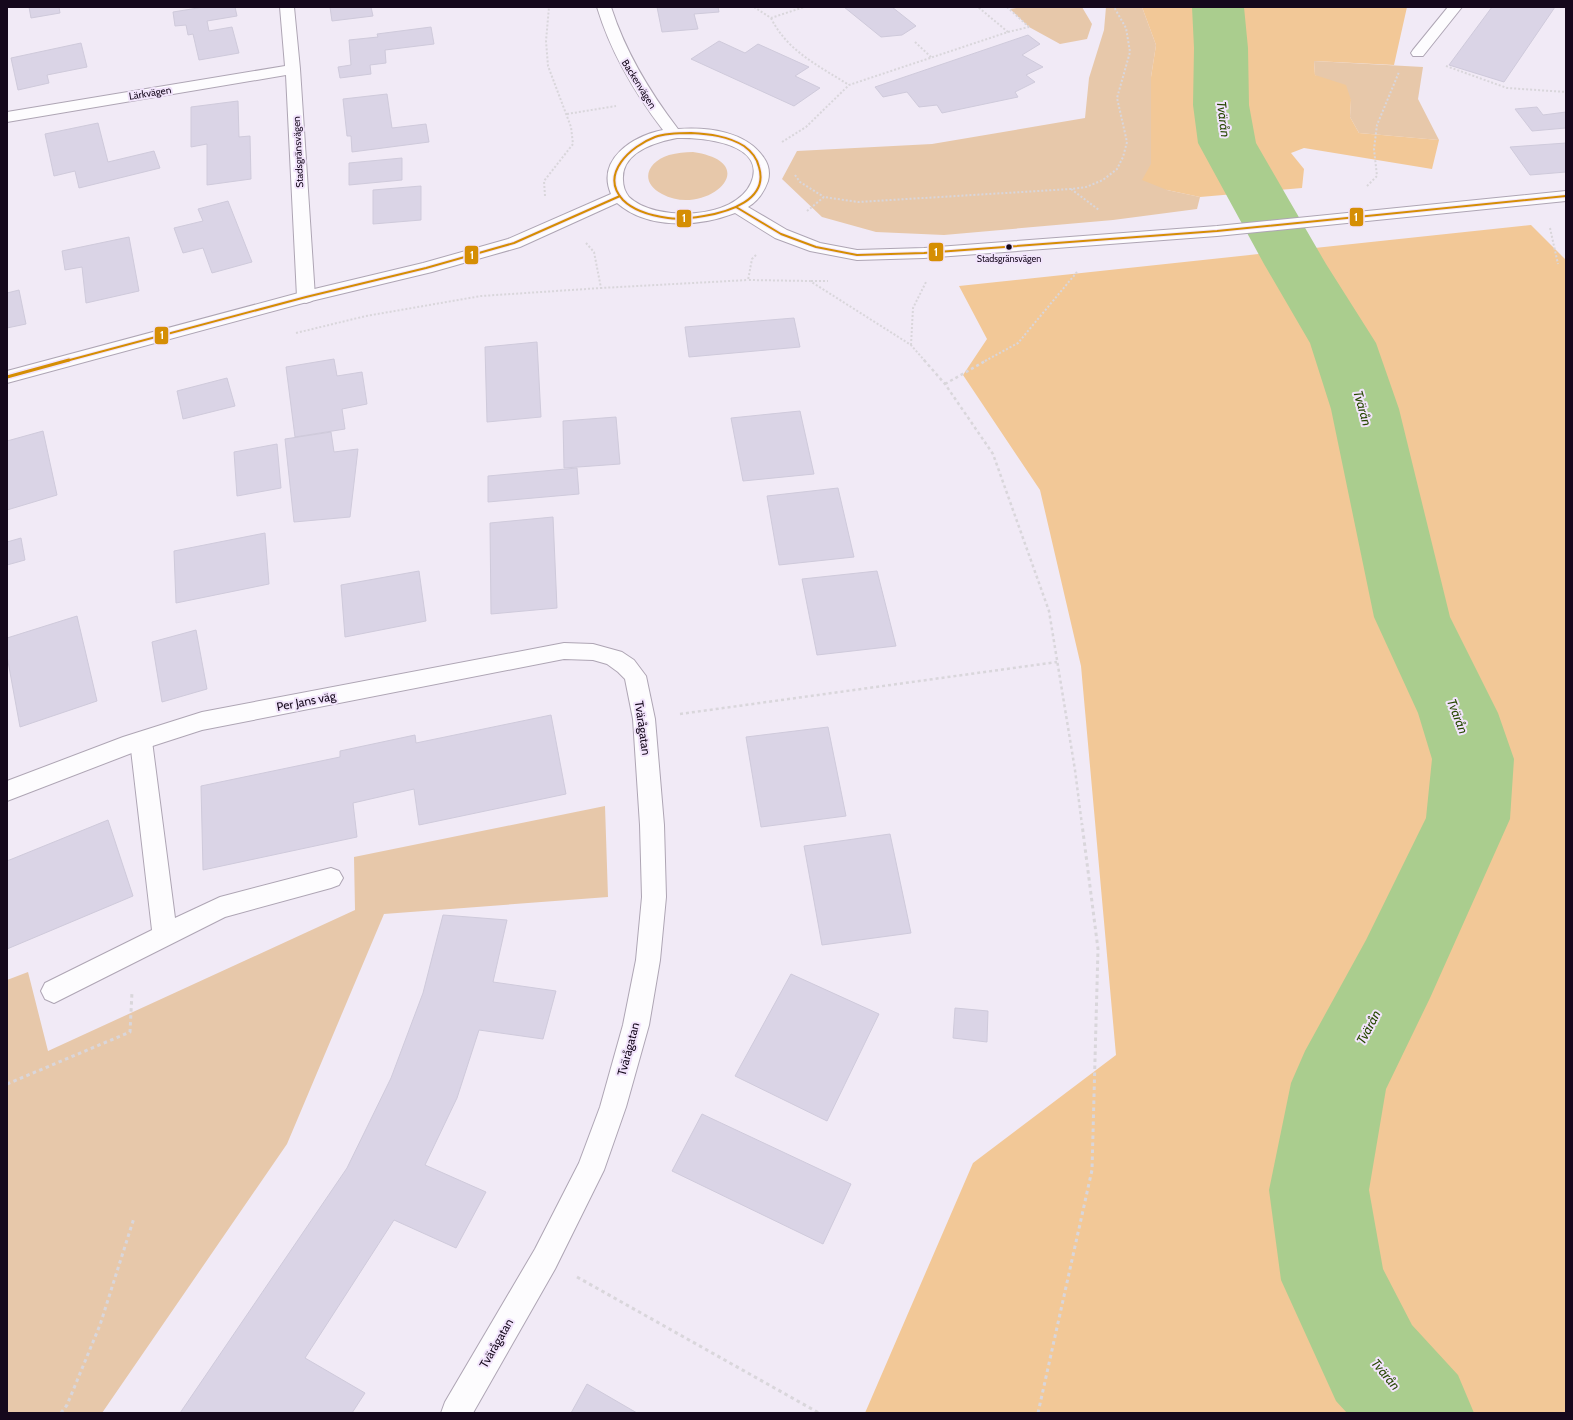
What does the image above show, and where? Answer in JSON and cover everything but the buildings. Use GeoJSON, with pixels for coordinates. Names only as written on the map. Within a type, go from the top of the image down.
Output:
{"type":"FeatureCollection","features":[{"type":"Feature","properties":{"kind":"street","name":"Stadsgränsvägen"},"geometry":{"type":"LineString","coordinates":[[287,7],[293,69],[306,297]]}},
{"type":"Feature","properties":{"kind":"street","name":"Backenvägen"},"geometry":{"type":"LineString","coordinates":[[604,7],[626,65],[648,101],[674,134]]}},
{"type":"Feature","properties":{"kind":"street"},"geometry":{"type":"LineString","coordinates":[[1416,54],[1455,7]]}},
{"type":"Feature","properties":{"kind":"street","name":"Lärkvägen"},"geometry":{"type":"LineString","coordinates":[[7,117],[293,69]]}},
{"type":"Feature","properties":{"kind":"street"},"geometry":{"type":"LineString","coordinates":[[674,134],[715,135],[743,145],[754,154],[760,163],[762,173],[759,185],[751,198],[722,214],[684,219],[669,218],[634,207],[620,196],[615,184],[615,170],[621,158],[634,147],[654,138],[674,134]]}},
{"type":"Feature","properties":{"kind":"street"},"geometry":{"type":"LineString","coordinates":[[7,377],[306,297],[426,268],[514,243],[620,196]]}},
{"type":"Feature","properties":{"kind":"street"},"geometry":{"type":"LineString","coordinates":[[736,207],[781,234],[816,247],[857,255],[924,252],[1217,231],[1566,196]]}},
{"type":"Feature","properties":{"kind":"street","name":"Per Jans väg"},"geometry":{"type":"LineString","coordinates":[[7,791],[141,741],[202,721],[564,651],[593,652],[614,658]]}},
{"type":"Feature","properties":{"kind":"street","name":"Tvärågatan"},"geometry":{"type":"LineString","coordinates":[[456,1413],[546,1259],[590,1170],[613,1107],[636,1025],[648,960],[654,897],[652,825],[644,719],[635,676],[626,666],[614,658]]}},
{"type":"Feature","properties":{"kind":"street"},"geometry":{"type":"LineString","coordinates":[[141,741],[165,936]]}},
{"type":"Feature","properties":{"kind":"street"},"geometry":{"type":"LineString","coordinates":[[54,991],[220,908],[331,878]]}},
{"type":"Feature","properties":{"kind":"path"},"geometry":{"type":"LineString","coordinates":[[549,7],[546,41],[548,66],[571,128],[573,144],[544,181],[545,198],[594,252],[601,288]]}},
{"type":"Feature","properties":{"kind":"path"},"geometry":{"type":"LineString","coordinates":[[754,7],[771,18],[775,30],[786,43],[804,57],[849,85]]}},
{"type":"Feature","properties":{"kind":"path"},"geometry":{"type":"LineString","coordinates":[[771,18],[804,7]]}},
{"type":"Feature","properties":{"kind":"path"},"geometry":{"type":"LineString","coordinates":[[978,7],[1008,32]]}},
{"type":"Feature","properties":{"kind":"path"},"geometry":{"type":"LineString","coordinates":[[777,145],[806,127],[849,85],[1008,32],[1029,27],[1007,7]]}},
{"type":"Feature","properties":{"kind":"path"},"geometry":{"type":"LineString","coordinates":[[792,170],[800,182],[824,197],[858,202],[1071,189],[1086,187],[1103,180],[1117,169],[1127,142],[1117,98],[1130,52],[1126,28],[1114,7]]}},
{"type":"Feature","properties":{"kind":"path"},"geometry":{"type":"LineString","coordinates":[[915,42],[933,58]]}},
{"type":"Feature","properties":{"kind":"path"},"geometry":{"type":"LineString","coordinates":[[1362,190],[1377,176],[1374,149],[1377,125],[1402,63],[1416,54],[1507,88],[1566,92]]}},
{"type":"Feature","properties":{"kind":"path"},"geometry":{"type":"LineString","coordinates":[[1071,189],[1101,211]]}},
{"type":"Feature","properties":{"kind":"path"},"geometry":{"type":"LineString","coordinates":[[748,280],[752,259],[824,197]]}},
{"type":"Feature","properties":{"kind":"path"},"geometry":{"type":"LineString","coordinates":[[1549,222],[1558,264]]}},
{"type":"Feature","properties":{"kind":"path"},"geometry":{"type":"LineString","coordinates":[[945,384],[1018,343],[1078,270]]}},
{"type":"Feature","properties":{"kind":"path"},"geometry":{"type":"LineString","coordinates":[[293,333],[366,316],[481,296],[748,280],[810,281],[911,344],[945,384],[993,454],[1049,611],[1075,770],[1098,957],[1092,1170],[1038,1413]]}},
{"type":"Feature","properties":{"kind":"path"},"geometry":{"type":"LineString","coordinates":[[911,344],[913,308],[927,280]]}},
{"type":"Feature","properties":{"kind":"path"},"geometry":{"type":"LineString","coordinates":[[644,719],[1057,662]]}},
{"type":"Feature","properties":{"kind":"path"},"geometry":{"type":"LineString","coordinates":[[7,1084],[130,1032],[133,952]]}},
{"type":"Feature","properties":{"kind":"path"},"geometry":{"type":"LineString","coordinates":[[61,1413],[67,1405],[100,1325],[134,1218]]}},
{"type":"Feature","properties":{"kind":"path"},"geometry":{"type":"LineString","coordinates":[[546,1259],[819,1413]]}},
{"type":"Feature","properties":{"kind":"shaded area"},"geometry":{"type":"Polygon","coordinates":[[[1024,7],[1082,7],[1092,24],[1087,39],[1060,44],[1029,27],[1010,9],[1024,7]]]}},
{"type":"Feature","properties":{"kind":"shaded area"},"geometry":{"type":"Polygon","coordinates":[[[1106,7],[1142,7],[1156,45],[1151,77],[1151,164],[1167,190],[1200,197],[1197,209],[1113,220],[944,235],[876,232],[822,217],[782,179],[797,151],[932,144],[1085,118],[1089,78],[1104,30],[1106,7]]]}},
{"type":"Feature","properties":{"kind":"shaded area"},"geometry":{"type":"Polygon","coordinates":[[[1142,7],[1407,7],[1394,65],[1314,61],[1315,75],[1346,85],[1351,100],[1350,117],[1359,133],[1439,140],[1432,169],[1304,148],[1291,153],[1304,169],[1302,188],[1200,197],[1167,190],[1142,180],[1151,164],[1151,77],[1156,45],[1142,7]]]}},
{"type":"Feature","properties":{"kind":"shaded area"},"geometry":{"type":"Polygon","coordinates":[[[1314,61],[1423,67],[1418,99],[1439,140],[1359,133],[1350,117],[1351,100],[1315,75],[1314,61]]]}},
{"type":"Feature","properties":{"kind":"shaded area"},"geometry":{"type":"Polygon","coordinates":[[[693,152],[715,158],[725,167],[727,176],[721,186],[710,194],[695,199],[679,200],[662,194],[650,184],[648,178],[649,173],[655,162],[669,155],[693,152]]]}},
{"type":"Feature","properties":{"kind":"shaded area"},"geometry":{"type":"Polygon","coordinates":[[[1531,225],[1566,260],[1566,1413],[865,1413],[973,1163],[1116,1055],[1081,666],[1040,490],[963,375],[987,339],[959,286],[1531,225]]]}},
{"type":"Feature","properties":{"kind":"shaded area"},"geometry":{"type":"Polygon","coordinates":[[[605,806],[608,897],[384,914],[287,1144],[102,1413],[7,1413],[7,980],[28,972],[48,1051],[355,910],[354,857],[605,806]]]}},
{"type":"Feature","properties":{"kind":"waterway","name":"Tvärån"},"geometry":{"type":"LineString","coordinates":[[1218,7],[1221,48],[1221,105],[1227,143],[1295,264],[1343,343],[1365,409],[1412,617],[1458,713],[1473,759],[1468,819],[1398,969],[1339,1083],[1319,1190],[1333,1280],[1374,1363],[1420,1413]]}},
{"type":"Feature","properties":{"kind":"transit line","name":"1"},"geometry":{"type":"LineString","coordinates":[[691,133],[711,135],[732,140],[750,151],[758,163],[761,177],[756,192],[751,198],[735,208],[722,212],[681,219],[672,219],[644,212],[627,204],[616,190],[614,181],[616,171],[628,154],[636,147],[655,137],[668,134],[691,133]]}},
{"type":"Feature","properties":{"kind":"transit line","name":"1"},"geometry":{"type":"LineString","coordinates":[[7,377],[306,297],[426,268],[514,243],[620,196]]}},
{"type":"Feature","properties":{"kind":"transit line","name":"1"},"geometry":{"type":"LineString","coordinates":[[736,207],[781,234],[816,247],[857,255],[924,253],[1217,231],[1566,196]]}},
{"type":"Feature","properties":{"kind":"place","name":"Stadsgränsvägen"},"geometry":{"type":"Point","coordinates":[1009,247]}}]}
